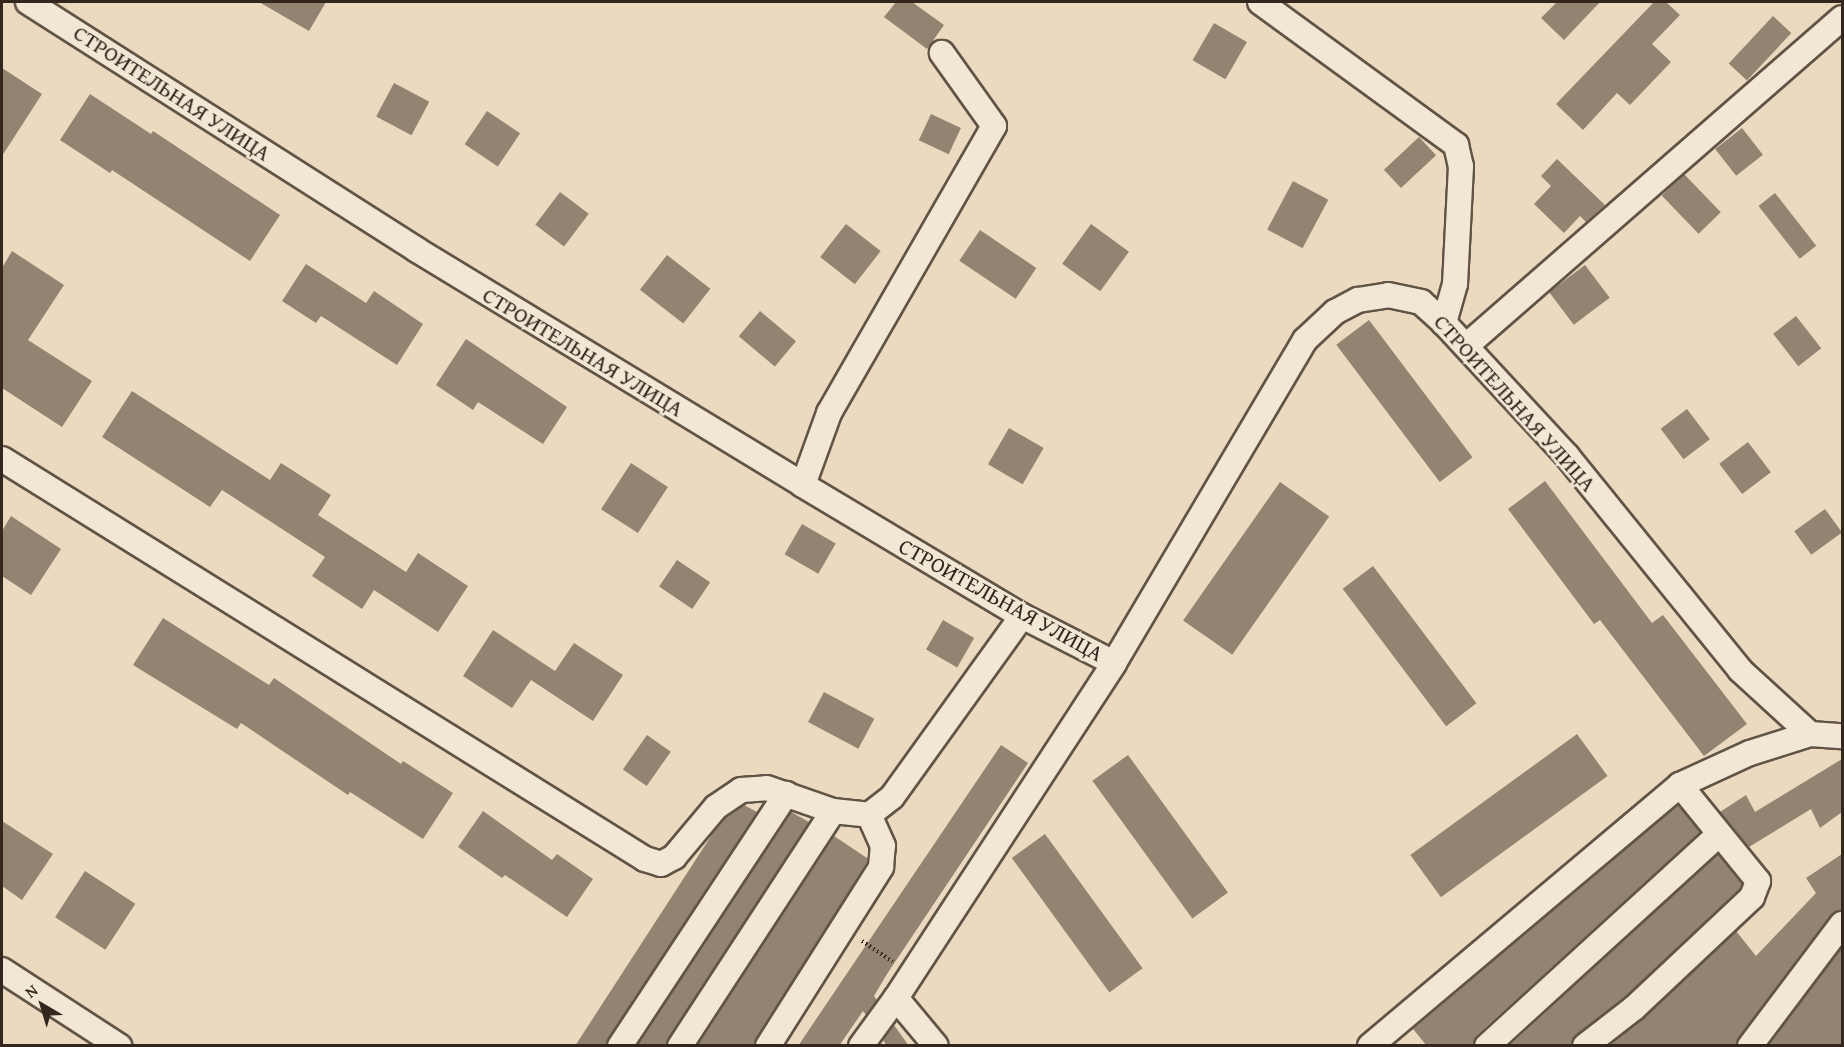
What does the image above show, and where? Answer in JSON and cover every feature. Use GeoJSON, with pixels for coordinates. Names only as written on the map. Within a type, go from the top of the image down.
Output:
{"type":"FeatureCollection","features":[{"type":"Feature","properties":{"kind":"street","name":"СТРОИТЕЛЬНАЯ УЛИЦА"},"geometry":{"type":"LineString","coordinates":[[28,2],[417,250],[803,486],[1023,616],[1114,663],[1305,340],[1335,312],[1358,300],[1388,295],[1421,302],[1466,346],[1567,456],[1740,670],[1810,734]]}},
{"type":"Feature","properties":{"kind":"street"},"geometry":{"type":"LineString","coordinates":[[1260,2],[1456,145],[1461,166],[1455,284],[1444,323]]}},
{"type":"Feature","properties":{"kind":"street"},"geometry":{"type":"LineString","coordinates":[[1466,346],[1842,18]]}},
{"type":"Feature","properties":{"kind":"street"},"geometry":{"type":"LineString","coordinates":[[803,486],[829,413],[994,126],[942,53]]}},
{"type":"Feature","properties":{"kind":"street"},"geometry":{"type":"LineString","coordinates":[[2,459],[645,860],[661,864],[674,857],[716,807],[741,790],[767,788],[833,811],[869,815],[892,797],[1023,616]]}},
{"type":"Feature","properties":{"kind":"street"},"geometry":{"type":"LineString","coordinates":[[861,1046],[896,998],[1114,663]]}},
{"type":"Feature","properties":{"kind":"street"},"geometry":{"type":"LineString","coordinates":[[1370,1046],[1680,785],[1750,753],[1810,734],[1842,736]]}},
{"type":"Feature","properties":{"kind":"street"},"geometry":{"type":"LineString","coordinates":[[1585,1046],[1634,1008],[1752,897],[1758,881],[1680,785]]}},
{"type":"Feature","properties":{"kind":"street"},"geometry":{"type":"LineString","coordinates":[[620,1046],[786,794]]}},
{"type":"Feature","properties":{"kind":"street"},"geometry":{"type":"LineString","coordinates":[[680,1046],[833,811]]}},
{"type":"Feature","properties":{"kind":"street"},"geometry":{"type":"LineString","coordinates":[[768,1046],[844,929],[881,867],[883,846],[869,815]]}},
{"type":"Feature","properties":{"kind":"street"},"geometry":{"type":"LineString","coordinates":[[1487,1046],[1719,834]]}},
{"type":"Feature","properties":{"kind":"street"},"geometry":{"type":"LineString","coordinates":[[1750,1046],[1842,924]]}},
{"type":"Feature","properties":{"kind":"street"},"geometry":{"type":"LineString","coordinates":[[2,970],[118,1046]]}},
{"type":"Feature","properties":{"kind":"street"},"geometry":{"type":"LineString","coordinates":[[896,998],[936,1046]]}},
{"type":"Feature","properties":{"kind":"path"},"geometry":{"type":"LineString","coordinates":[[844,929],[910,974]]}},
{"type":"Feature","properties":{"kind":"building"},"geometry":{"type":"Polygon","coordinates":[[[259,2],[326,2],[309,31],[259,2]]]}},
{"type":"Feature","properties":{"kind":"building"},"geometry":{"type":"Polygon","coordinates":[[[896,2],[912,2],[944,25],[927,49],[884,17],[896,2]]]}},
{"type":"Feature","properties":{"kind":"building"},"geometry":{"type":"Polygon","coordinates":[[[1557,2],[1600,2],[1564,40],[1541,18],[1557,2]]]}},
{"type":"Feature","properties":{"kind":"building"},"geometry":{"type":"Polygon","coordinates":[[[1654,2],[1666,2],[1680,15],[1652,44],[1671,62],[1630,105],[1617,93],[1583,130],[1556,104],[1654,2]]]}},
{"type":"Feature","properties":{"kind":"building"},"geometry":{"type":"Polygon","coordinates":[[[1773,16],[1791,33],[1747,81],[1729,64],[1773,16]]]}},
{"type":"Feature","properties":{"kind":"building"},"geometry":{"type":"Polygon","coordinates":[[[1214,23],[1247,42],[1225,79],[1192,60],[1214,23]]]}},
{"type":"Feature","properties":{"kind":"building"},"geometry":{"type":"Polygon","coordinates":[[[2,68],[42,94],[2,156],[2,68]]]}},
{"type":"Feature","properties":{"kind":"building"},"geometry":{"type":"Polygon","coordinates":[[[394,83],[429,102],[411,135],[376,117],[394,83]]]}},
{"type":"Feature","properties":{"kind":"building"},"geometry":{"type":"Polygon","coordinates":[[[90,94],[151,134],[153,131],[280,215],[250,261],[112,170],[110,173],[60,140],[90,94]]]}},
{"type":"Feature","properties":{"kind":"building"},"geometry":{"type":"Polygon","coordinates":[[[487,111],[520,133],[498,167],[465,144],[487,111]]]}},
{"type":"Feature","properties":{"kind":"building"},"geometry":{"type":"Polygon","coordinates":[[[931,114],[961,128],[949,154],[919,140],[931,114]]]}},
{"type":"Feature","properties":{"kind":"building"},"geometry":{"type":"Polygon","coordinates":[[[1742,128],[1763,155],[1736,176],[1715,149],[1742,128]]]}},
{"type":"Feature","properties":{"kind":"building"},"geometry":{"type":"Polygon","coordinates":[[[1419,137],[1436,155],[1401,188],[1384,170],[1419,137]]]}},
{"type":"Feature","properties":{"kind":"building"},"geometry":{"type":"Polygon","coordinates":[[[1557,159],[1605,205],[1586,222],[1580,216],[1564,233],[1534,204],[1551,186],[1541,176],[1557,159]]]}},
{"type":"Feature","properties":{"kind":"building"},"geometry":{"type":"Polygon","coordinates":[[[1684,174],[1721,212],[1699,234],[1662,196],[1684,174]]]}},
{"type":"Feature","properties":{"kind":"building"},"geometry":{"type":"Polygon","coordinates":[[[1293,181],[1328,200],[1302,248],[1267,230],[1293,181]]]}},
{"type":"Feature","properties":{"kind":"building"},"geometry":{"type":"Polygon","coordinates":[[[560,192],[589,214],[564,246],[535,225],[560,192]]]}},
{"type":"Feature","properties":{"kind":"building"},"geometry":{"type":"Polygon","coordinates":[[[1775,193],[1816,246],[1800,259],[1758,206],[1775,193]]]}},
{"type":"Feature","properties":{"kind":"building"},"geometry":{"type":"Polygon","coordinates":[[[846,224],[881,251],[855,284],[820,257],[846,224]]]}},
{"type":"Feature","properties":{"kind":"building"},"geometry":{"type":"Polygon","coordinates":[[[1091,224],[1129,252],[1100,291],[1062,264],[1091,224]]]}},
{"type":"Feature","properties":{"kind":"building"},"geometry":{"type":"Polygon","coordinates":[[[980,230],[1036,268],[1016,299],[959,261],[980,230]]]}},
{"type":"Feature","properties":{"kind":"building"},"geometry":{"type":"Polygon","coordinates":[[[12,251],[64,285],[28,340],[92,381],[62,427],[2,388],[2,268],[12,251]]]}},
{"type":"Feature","properties":{"kind":"building"},"geometry":{"type":"Polygon","coordinates":[[[667,255],[710,289],[683,324],[640,290],[667,255]]]}},
{"type":"Feature","properties":{"kind":"building"},"geometry":{"type":"Polygon","coordinates":[[[306,264],[366,303],[374,291],[423,324],[397,365],[321,316],[316,323],[282,301],[306,264]]]}},
{"type":"Feature","properties":{"kind":"building"},"geometry":{"type":"Polygon","coordinates":[[[1585,265],[1610,298],[1574,325],[1549,292],[1585,265]]]}},
{"type":"Feature","properties":{"kind":"building"},"geometry":{"type":"Polygon","coordinates":[[[760,311],[796,341],[775,366],[739,336],[760,311]]]}},
{"type":"Feature","properties":{"kind":"building"},"geometry":{"type":"Polygon","coordinates":[[[1796,316],[1821,348],[1798,366],[1773,334],[1796,316]]]}},
{"type":"Feature","properties":{"kind":"building"},"geometry":{"type":"Polygon","coordinates":[[[1369,320],[1473,457],[1440,482],[1336,345],[1369,320]]]}},
{"type":"Feature","properties":{"kind":"building"},"geometry":{"type":"Polygon","coordinates":[[[466,339],[567,407],[543,444],[478,402],[473,410],[436,385],[466,339]]]}},
{"type":"Feature","properties":{"kind":"building"},"geometry":{"type":"Polygon","coordinates":[[[132,391],[270,480],[281,463],[331,495],[318,515],[406,572],[418,553],[468,586],[438,632],[374,590],[362,609],[312,576],[325,557],[222,490],[210,507],[102,437],[132,391]]]}},
{"type":"Feature","properties":{"kind":"building"},"geometry":{"type":"Polygon","coordinates":[[[1687,409],[1710,439],[1684,459],[1661,429],[1687,409]]]}},
{"type":"Feature","properties":{"kind":"building"},"geometry":{"type":"Polygon","coordinates":[[[1009,428],[1044,448],[1023,484],[988,464],[1009,428]]]}},
{"type":"Feature","properties":{"kind":"building"},"geometry":{"type":"Polygon","coordinates":[[[1748,442],[1771,472],[1742,494],[1719,464],[1748,442]]]}},
{"type":"Feature","properties":{"kind":"building"},"geometry":{"type":"Polygon","coordinates":[[[631,463],[668,487],[638,533],[601,509],[631,463]]]}},
{"type":"Feature","properties":{"kind":"building"},"geometry":{"type":"Polygon","coordinates":[[[1545,481],[1652,623],[1663,615],[1747,724],[1704,756],[1600,620],[1594,624],[1508,509],[1545,481]]]}},
{"type":"Feature","properties":{"kind":"building"},"geometry":{"type":"Polygon","coordinates":[[[1280,482],[1329,516],[1232,655],[1183,620],[1280,482]]]}},
{"type":"Feature","properties":{"kind":"building"},"geometry":{"type":"Polygon","coordinates":[[[1825,509],[1842,532],[1811,555],[1794,531],[1825,509]]]}},
{"type":"Feature","properties":{"kind":"building"},"geometry":{"type":"Polygon","coordinates":[[[11,516],[61,549],[31,595],[2,576],[2,531],[11,516]]]}},
{"type":"Feature","properties":{"kind":"building"},"geometry":{"type":"Polygon","coordinates":[[[802,524],[836,544],[818,574],[784,554],[802,524]]]}},
{"type":"Feature","properties":{"kind":"building"},"geometry":{"type":"Polygon","coordinates":[[[677,560],[710,582],[692,609],[659,587],[677,560]]]}},
{"type":"Feature","properties":{"kind":"building"},"geometry":{"type":"Polygon","coordinates":[[[1373,566],[1477,703],[1446,726],[1343,589],[1373,566]]]}},
{"type":"Feature","properties":{"kind":"building"},"geometry":{"type":"Polygon","coordinates":[[[163,618],[269,685],[274,678],[401,764],[403,761],[453,793],[423,839],[350,792],[348,795],[241,723],[237,729],[133,665],[163,618]]]}},
{"type":"Feature","properties":{"kind":"building"},"geometry":{"type":"Polygon","coordinates":[[[943,620],[974,638],[957,667],[926,649],[943,620]]]}},
{"type":"Feature","properties":{"kind":"building"},"geometry":{"type":"Polygon","coordinates":[[[493,630],[555,671],[574,643],[623,675],[593,721],[531,680],[512,708],[463,676],[493,630]]]}},
{"type":"Feature","properties":{"kind":"building"},"geometry":{"type":"Polygon","coordinates":[[[824,692],[874,719],[858,749],[808,722],[824,692]]]}},
{"type":"Feature","properties":{"kind":"building"},"geometry":{"type":"Polygon","coordinates":[[[1577,734],[1608,776],[1441,897],[1410,855],[1577,734]]]}},
{"type":"Feature","properties":{"kind":"building"},"geometry":{"type":"Polygon","coordinates":[[[647,735],[671,752],[647,786],[623,769],[647,735]]]}},
{"type":"Feature","properties":{"kind":"building"},"geometry":{"type":"Polygon","coordinates":[[[1001,745],[1028,763],[887,974],[874,996],[877,1000],[866,1015],[863,1011],[839,1046],[798,1046],[1001,745]]]}},
{"type":"Feature","properties":{"kind":"building"},"geometry":{"type":"Polygon","coordinates":[[[1128,755],[1228,893],[1192,918],[1092,781],[1128,755]]]}},
{"type":"Feature","properties":{"kind":"building"},"geometry":{"type":"Polygon","coordinates":[[[1842,759],[1842,812],[1820,828],[1811,809],[1749,847],[1720,812],[1746,795],[1755,812],[1842,759]]]}},
{"type":"Feature","properties":{"kind":"building"},"geometry":{"type":"Polygon","coordinates":[[[744,805],[757,812],[606,1046],[575,1046],[713,833],[726,818],[744,805]]]}},
{"type":"Feature","properties":{"kind":"building"},"geometry":{"type":"Polygon","coordinates":[[[1678,805],[1700,832],[1477,1035],[1473,1046],[1427,1046],[1413,1029],[1678,805]]]}},
{"type":"Feature","properties":{"kind":"building"},"geometry":{"type":"Polygon","coordinates":[[[483,811],[552,860],[557,854],[593,879],[567,917],[505,875],[502,878],[458,847],[483,811]]]}},
{"type":"Feature","properties":{"kind":"building"},"geometry":{"type":"Polygon","coordinates":[[[791,812],[809,822],[666,1046],[637,1046],[791,812]]]}},
{"type":"Feature","properties":{"kind":"building"},"geometry":{"type":"Polygon","coordinates":[[[2,821],[53,854],[22,900],[2,886],[2,821]]]}},
{"type":"Feature","properties":{"kind":"building"},"geometry":{"type":"Polygon","coordinates":[[[1045,834],[1143,968],[1109,992],[1012,858],[1045,834]]]}},
{"type":"Feature","properties":{"kind":"building"},"geometry":{"type":"Polygon","coordinates":[[[834,836],[867,858],[867,862],[754,1046],[697,1046],[834,836]]]}},
{"type":"Feature","properties":{"kind":"building"},"geometry":{"type":"Polygon","coordinates":[[[1718,854],[1742,884],[1740,889],[1625,997],[1576,1035],[1571,1046],[1509,1046],[1718,854]]]}},
{"type":"Feature","properties":{"kind":"building"},"geometry":{"type":"Polygon","coordinates":[[[1842,854],[1842,910],[1831,915],[1739,1037],[1736,1046],[1609,1046],[1644,1018],[1736,931],[1756,956],[1816,893],[1806,878],[1842,854]]]}},
{"type":"Feature","properties":{"kind":"building"},"geometry":{"type":"Polygon","coordinates":[[[85,871],[135,904],[105,950],[55,917],[85,871]]]}},
{"type":"Feature","properties":{"kind":"building"},"geometry":{"type":"Polygon","coordinates":[[[1842,947],[1842,1046],[1768,1046],[1842,947]]]}},
{"type":"Feature","properties":{"kind":"building"},"geometry":{"type":"Polygon","coordinates":[[[894,1025],[909,1046],[887,1046],[883,1040],[894,1025]]]}}]}
